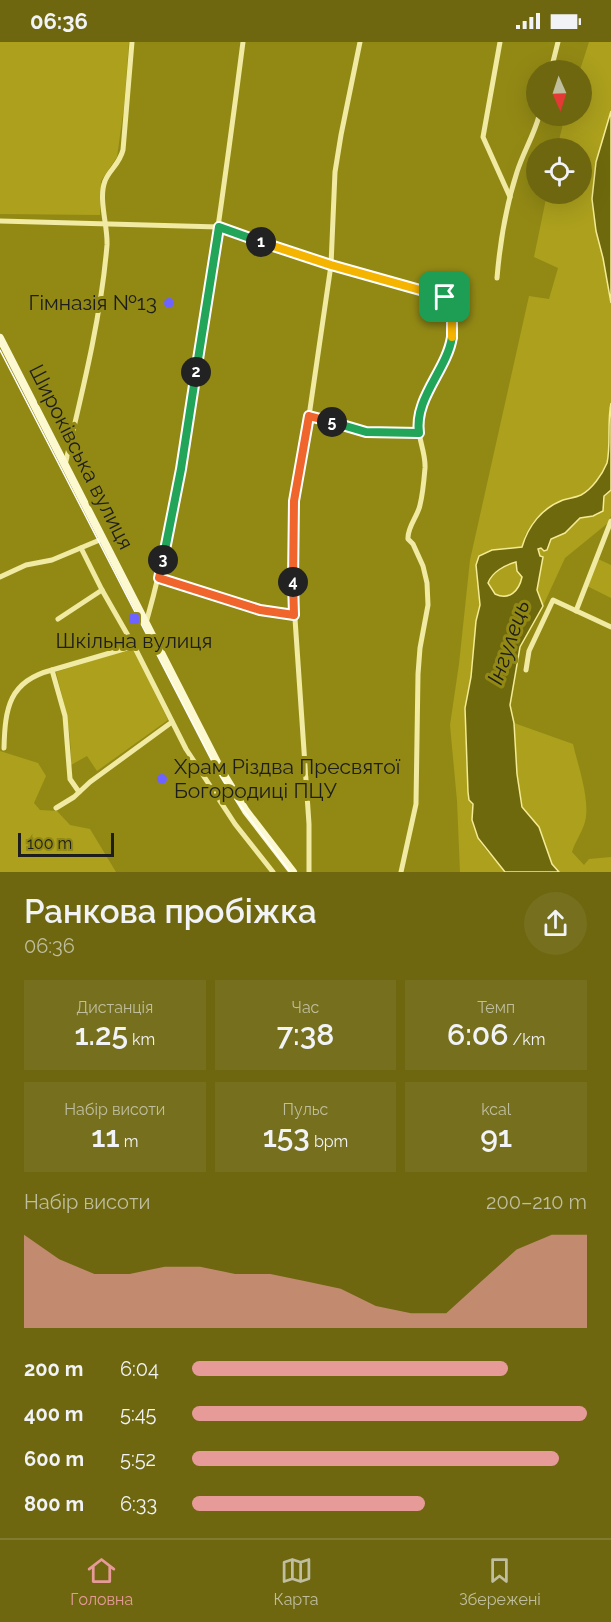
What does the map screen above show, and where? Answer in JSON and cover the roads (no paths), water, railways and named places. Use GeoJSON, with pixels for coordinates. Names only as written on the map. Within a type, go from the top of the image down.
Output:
{"type":"FeatureCollection","features":[{"type":"Feature","properties":{"kind":"main road","name":"Широківська вулиця"},"geometry":{"type":"LineString","coordinates":[[0,338],[221,771],[246,811],[291,871]]}},
{"type":"Feature","properties":{"kind":"street"},"geometry":{"type":"LineString","coordinates":[[65,465],[91,352],[107,243],[104,185],[105,180],[120,161],[123,150],[132,42]]}},
{"type":"Feature","properties":{"kind":"street"},"geometry":{"type":"LineString","coordinates":[[146,622],[159,578],[181,469],[219,227],[243,42]]}},
{"type":"Feature","properties":{"kind":"street"},"geometry":{"type":"LineString","coordinates":[[309,872],[309,824],[294,615],[294,501],[331,265],[335,172],[360,42]]}},
{"type":"Feature","properties":{"kind":"street"},"geometry":{"type":"LineString","coordinates":[[500,42],[483,137],[510,198]]}},
{"type":"Feature","properties":{"kind":"street"},"geometry":{"type":"LineString","coordinates":[[554,60],[558,42]]}},
{"type":"Feature","properties":{"kind":"street"},"geometry":{"type":"LineString","coordinates":[[497,278],[500,246],[510,198],[517,171],[536,126]]}},
{"type":"Feature","properties":{"kind":"street"},"geometry":{"type":"LineString","coordinates":[[0,222],[219,227],[331,265],[447,298],[452,308],[452,340],[446,361],[427,395],[419,420],[419,433],[426,456],[421,505],[408,533],[408,539],[413,544],[423,566],[428,604],[418,674],[416,804],[400,872]]}},
{"type":"Feature","properties":{"kind":"street"},"geometry":{"type":"LineString","coordinates":[[309,416],[366,432],[419,433]]}},
{"type":"Feature","properties":{"kind":"street"},"geometry":{"type":"LineString","coordinates":[[576,611],[611,521]]}},
{"type":"Feature","properties":{"kind":"street"},"geometry":{"type":"LineString","coordinates":[[0,577],[26,565],[52,560],[102,539]]}},
{"type":"Feature","properties":{"kind":"street"},"geometry":{"type":"LineString","coordinates":[[81,549],[172,722],[213,792],[252,848],[273,872]]}},
{"type":"Feature","properties":{"kind":"street"},"geometry":{"type":"LineString","coordinates":[[159,578],[260,610],[294,615]]}},
{"type":"Feature","properties":{"kind":"street"},"geometry":{"type":"LineString","coordinates":[[58,619],[102,590]]}},
{"type":"Feature","properties":{"kind":"street"},"geometry":{"type":"LineString","coordinates":[[526,669],[529,651],[553,600],[611,627]]}},
{"type":"Feature","properties":{"kind":"street"},"geometry":{"type":"LineString","coordinates":[[4,748],[7,713],[14,693],[28,679],[134,646]]}},
{"type":"Feature","properties":{"kind":"street"},"geometry":{"type":"LineString","coordinates":[[52,670],[65,716],[70,779],[79,792]]}},
{"type":"Feature","properties":{"kind":"street"},"geometry":{"type":"LineString","coordinates":[[56,808],[74,797],[172,722]]}},
{"type":"Feature","properties":{"kind":"water"},"geometry":{"type":"Polygon","coordinates":[[[611,111],[611,303],[596,231],[592,199],[596,162],[611,111]]]}},
{"type":"Feature","properties":{"kind":"water","name":"Інгулець"},"geometry":{"type":"Polygon","coordinates":[[[611,403],[611,490],[604,496],[603,511],[593,516],[580,518],[565,533],[551,539],[547,550],[538,549],[540,556],[543,557],[537,590],[543,606],[520,647],[510,705],[514,723],[517,774],[522,807],[539,827],[552,864],[559,872],[505,872],[478,838],[472,820],[473,804],[469,800],[468,792],[465,708],[480,605],[476,565],[479,556],[492,550],[522,547],[532,525],[542,513],[555,503],[581,495],[593,485],[607,463],[611,403]],[[516,562],[496,572],[488,583],[495,594],[505,596],[516,590],[522,577],[517,571],[516,562]]]}},
{"type":"Feature","properties":{"kind":"tram line"},"geometry":{"type":"LineString","coordinates":[[0,350],[216,769],[230,792],[290,872]]}},
{"type":"Feature","properties":{"kind":"place","name":"Гімназія №13"},"geometry":{"type":"Point","coordinates":[169,303]}},
{"type":"Feature","properties":{"kind":"place","name":"Шкільна вулиця"},"geometry":{"type":"Point","coordinates":[134,619]}},
{"type":"Feature","properties":{"kind":"place","name":"Храм Різдва Пресвятої Богородиці ПЦУ"},"geometry":{"type":"Point","coordinates":[162,779]}}]}
